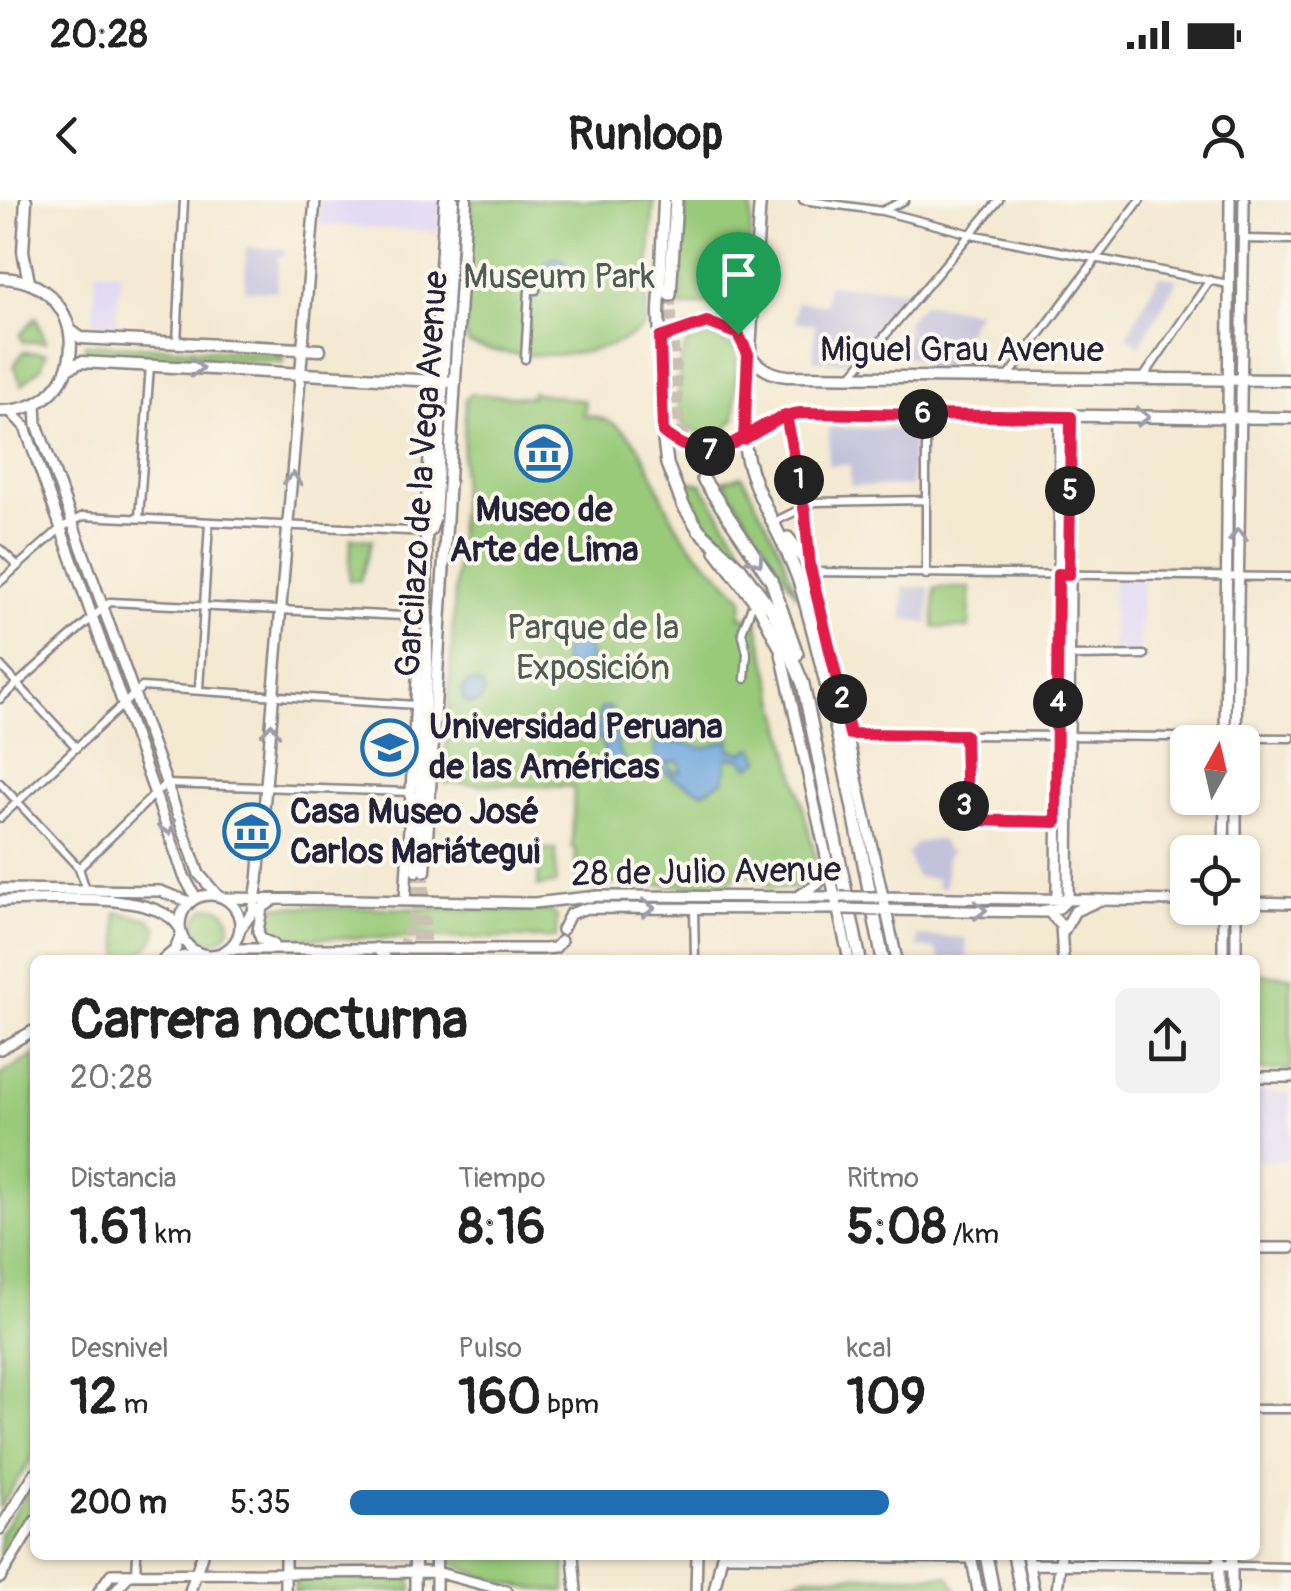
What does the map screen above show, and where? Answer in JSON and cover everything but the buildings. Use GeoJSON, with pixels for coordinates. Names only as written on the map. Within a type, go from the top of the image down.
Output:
{"type":"FeatureCollection","features":[{"type":"Feature","properties":{"kind":"highway"},"geometry":{"type":"LineString","coordinates":[[670,295],[676,200]]}},
{"type":"Feature","properties":{"kind":"highway"},"geometry":{"type":"LineString","coordinates":[[663,432],[676,489],[708,540],[740,568],[772,610],[803,684]]}},
{"type":"Feature","properties":{"kind":"highway"},"geometry":{"type":"LineString","coordinates":[[744,439],[748,464],[778,524],[801,588],[839,737],[882,955]]}},
{"type":"Feature","properties":{"kind":"highway"},"geometry":{"type":"LineString","coordinates":[[703,479],[782,602],[803,684],[859,955]]}},
{"type":"Feature","properties":{"kind":"highway"},"geometry":{"type":"LineString","coordinates":[[778,524],[811,570]]}},
{"type":"Feature","properties":{"kind":"highway"},"geometry":{"type":"LineString","coordinates":[[987,1560],[993,1591]]}},
{"type":"Feature","properties":{"kind":"highway"},"geometry":{"type":"LineString","coordinates":[[1015,1560],[1021,1591]]}},
{"type":"Feature","properties":{"kind":"main road"},"geometry":{"type":"LineString","coordinates":[[26,200],[24,260],[29,282]]}},
{"type":"Feature","properties":{"kind":"main road"},"geometry":{"type":"LineString","coordinates":[[213,955],[229,949],[252,916],[256,897],[315,200]]}},
{"type":"Feature","properties":{"kind":"main road","name":"Garcilazo de la Vega Avenue"},"geometry":{"type":"LineString","coordinates":[[423,644],[426,664],[420,871],[444,382],[445,200]]}},
{"type":"Feature","properties":{"kind":"main road"},"geometry":{"type":"LineString","coordinates":[[67,369],[81,362],[444,382],[454,200]]}},
{"type":"Feature","properties":{"kind":"main road","name":"Garcilazo de la Vega Avenue"},"geometry":{"type":"LineString","coordinates":[[405,901],[430,532],[435,517],[444,382],[466,200]]}},
{"type":"Feature","properties":{"kind":"main road"},"geometry":{"type":"LineString","coordinates":[[663,432],[660,338],[664,200]]}},
{"type":"Feature","properties":{"kind":"main road"},"geometry":{"type":"LineString","coordinates":[[744,439],[760,200]]}},
{"type":"Feature","properties":{"kind":"main road"},"geometry":{"type":"LineString","coordinates":[[1231,725],[1226,576],[1233,415],[1240,382],[1244,201],[1230,200],[1227,382],[1233,415],[1238,577],[1232,725]]}},
{"type":"Feature","properties":{"kind":"main road"},"geometry":{"type":"LineString","coordinates":[[0,278],[29,282],[58,304],[70,330],[67,369],[58,386],[36,404],[5,411]]}},
{"type":"Feature","properties":{"kind":"main road"},"geometry":{"type":"LineString","coordinates":[[1228,304],[1242,305]]}},
{"type":"Feature","properties":{"kind":"main road","name":"Miguel Grau Avenue"},"geometry":{"type":"LineString","coordinates":[[660,338],[693,324],[720,324],[738,334],[748,354],[777,375],[1291,380]]}},
{"type":"Feature","properties":{"kind":"main road"},"geometry":{"type":"LineString","coordinates":[[70,330],[81,338],[320,350]]}},
{"type":"Feature","properties":{"kind":"main road"},"geometry":{"type":"LineString","coordinates":[[36,404],[35,418],[199,874],[236,908],[246,955]]}},
{"type":"Feature","properties":{"kind":"main road"},"geometry":{"type":"LineString","coordinates":[[5,411],[26,428],[193,900]]}},
{"type":"Feature","properties":{"kind":"main road"},"geometry":{"type":"LineString","coordinates":[[786,415],[804,504],[811,570],[850,734],[882,910],[895,955]]}},
{"type":"Feature","properties":{"kind":"main road","name":"Miguel Grau Avenue"},"geometry":{"type":"LineString","coordinates":[[663,432],[700,450],[728,448],[786,415],[1291,418]]}},
{"type":"Feature","properties":{"kind":"main road"},"geometry":{"type":"LineString","coordinates":[[1041,911],[1059,908],[1062,899],[1066,417]]}},
{"type":"Feature","properties":{"kind":"main road"},"geometry":{"type":"LineString","coordinates":[[708,540],[760,608],[780,649],[826,860],[838,897],[847,955]]}},
{"type":"Feature","properties":{"kind":"main road"},"geometry":{"type":"LineString","coordinates":[[1062,899],[1056,822],[1068,656],[1064,575]]}},
{"type":"Feature","properties":{"kind":"main road"},"geometry":{"type":"LineString","coordinates":[[792,897],[818,884],[826,860]]}},
{"type":"Feature","properties":{"kind":"main road"},"geometry":{"type":"LineString","coordinates":[[0,889],[160,891],[193,900],[221,897]]}},
{"type":"Feature","properties":{"kind":"main road","name":"28 de Julio Avenue"},"geometry":{"type":"LineString","coordinates":[[221,897],[405,901],[557,901],[598,896],[880,897],[1170,902]]}},
{"type":"Feature","properties":{"kind":"main road"},"geometry":{"type":"LineString","coordinates":[[282,898],[264,905],[258,933],[266,942],[290,947]]}},
{"type":"Feature","properties":{"kind":"main road"},"geometry":{"type":"LineString","coordinates":[[170,955],[180,932],[181,914],[193,900]]}},
{"type":"Feature","properties":{"kind":"main road"},"geometry":{"type":"LineString","coordinates":[[1063,932],[1075,911],[1108,900]]}},
{"type":"Feature","properties":{"kind":"main road"},"geometry":{"type":"LineString","coordinates":[[0,901],[142,904],[165,912],[206,955]]}},
{"type":"Feature","properties":{"kind":"main road"},"geometry":{"type":"LineString","coordinates":[[557,901],[561,955]]}},
{"type":"Feature","properties":{"kind":"main road"},"geometry":{"type":"LineString","coordinates":[[1260,902],[1291,903]]}},
{"type":"Feature","properties":{"kind":"main road","name":"28 de Julio Avenue"},"geometry":{"type":"LineString","coordinates":[[229,949],[411,948],[430,954],[549,949],[562,936],[569,915],[584,908],[1041,911]]}},
{"type":"Feature","properties":{"kind":"main road"},"geometry":{"type":"LineString","coordinates":[[1041,911],[1056,915],[1063,932],[1063,955]]}},
{"type":"Feature","properties":{"kind":"main road"},"geometry":{"type":"LineString","coordinates":[[1222,955],[1223,925]]}},
{"type":"Feature","properties":{"kind":"main road"},"geometry":{"type":"LineString","coordinates":[[1236,925],[1236,955]]}},
{"type":"Feature","properties":{"kind":"main road"},"geometry":{"type":"LineString","coordinates":[[373,948],[384,955]]}},
{"type":"Feature","properties":{"kind":"main road"},"geometry":{"type":"LineString","coordinates":[[411,948],[411,955]]}},
{"type":"Feature","properties":{"kind":"main road"},"geometry":{"type":"LineString","coordinates":[[0,1048],[30,1033]]}},
{"type":"Feature","properties":{"kind":"main road"},"geometry":{"type":"LineString","coordinates":[[1260,1077],[1291,1077]]}},
{"type":"Feature","properties":{"kind":"main road"},"geometry":{"type":"LineString","coordinates":[[1260,1248],[1291,1248]]}},
{"type":"Feature","properties":{"kind":"main road"},"geometry":{"type":"LineString","coordinates":[[0,1529],[30,1480]]}},
{"type":"Feature","properties":{"kind":"main road"},"geometry":{"type":"LineString","coordinates":[[0,1578],[30,1529]]}},
{"type":"Feature","properties":{"kind":"main road"},"geometry":{"type":"LineString","coordinates":[[190,1591],[200,1560]]}},
{"type":"Feature","properties":{"kind":"main road"},"geometry":{"type":"LineString","coordinates":[[285,1560],[286,1591]]}},
{"type":"Feature","properties":{"kind":"main road"},"geometry":{"type":"LineString","coordinates":[[415,1560],[416,1591]]}},
{"type":"Feature","properties":{"kind":"main road"},"geometry":{"type":"LineString","coordinates":[[436,1560],[436,1591]]}},
{"type":"Feature","properties":{"kind":"main road"},"geometry":{"type":"LineString","coordinates":[[574,1560],[576,1591]]}},
{"type":"Feature","properties":{"kind":"main road"},"geometry":{"type":"LineString","coordinates":[[696,1560],[696,1591]]}},
{"type":"Feature","properties":{"kind":"main road"},"geometry":{"type":"LineString","coordinates":[[698,1560],[707,1574],[726,1561],[775,1560]]}},
{"type":"Feature","properties":{"kind":"main road"},"geometry":{"type":"LineString","coordinates":[[972,1560],[978,1591]]}},
{"type":"Feature","properties":{"kind":"main road"},"geometry":{"type":"LineString","coordinates":[[1028,1560],[1034,1591]]}},
{"type":"Feature","properties":{"kind":"main road"},"geometry":{"type":"LineString","coordinates":[[1055,1560],[1057,1591]]}},
{"type":"Feature","properties":{"kind":"main road"},"geometry":{"type":"LineString","coordinates":[[1218,1591],[1219,1560],[1232,1560],[1232,1591]]}},
{"type":"Feature","properties":{"kind":"main road"},"geometry":{"type":"LineString","coordinates":[[714,1591],[726,1561]]}},
{"type":"Feature","properties":{"kind":"main road"},"geometry":{"type":"LineString","coordinates":[[101,1586],[111,1574],[436,1572],[507,1591]]}},
{"type":"Feature","properties":{"kind":"main road"},"geometry":{"type":"LineString","coordinates":[[101,1586],[116,1587],[133,1574]]}},
{"type":"Feature","properties":{"kind":"street"},"geometry":{"type":"LineString","coordinates":[[177,343],[184,200]]}},
{"type":"Feature","properties":{"kind":"street"},"geometry":{"type":"LineString","coordinates":[[802,200],[882,211],[971,234],[1228,284]]}},
{"type":"Feature","properties":{"kind":"street"},"geometry":{"type":"LineString","coordinates":[[882,211],[907,200],[914,220]]}},
{"type":"Feature","properties":{"kind":"street"},"geometry":{"type":"LineString","coordinates":[[850,377],[999,200]]}},
{"type":"Feature","properties":{"kind":"street"},"geometry":{"type":"LineString","coordinates":[[1008,377],[1140,200]]}},
{"type":"Feature","properties":{"kind":"street"},"geometry":{"type":"LineString","coordinates":[[1244,239],[1291,240]]}},
{"type":"Feature","properties":{"kind":"street"},"geometry":{"type":"LineString","coordinates":[[1142,378],[1210,280]]}},
{"type":"Feature","properties":{"kind":"street"},"geometry":{"type":"LineString","coordinates":[[525,360],[529,290],[536,290]]}},
{"type":"Feature","properties":{"kind":"street"},"geometry":{"type":"LineString","coordinates":[[139,518],[150,365]]}},
{"type":"Feature","properties":{"kind":"street"},"geometry":{"type":"LineString","coordinates":[[926,414],[926,575]]}},
{"type":"Feature","properties":{"kind":"street"},"geometry":{"type":"LineString","coordinates":[[778,524],[804,504],[926,500]]}},
{"type":"Feature","properties":{"kind":"street"},"geometry":{"type":"LineString","coordinates":[[0,582],[71,520],[93,516],[430,532]]}},
{"type":"Feature","properties":{"kind":"street"},"geometry":{"type":"LineString","coordinates":[[199,689],[210,523]]}},
{"type":"Feature","properties":{"kind":"street"},"geometry":{"type":"LineString","coordinates":[[0,549],[18,566]]}},
{"type":"Feature","properties":{"kind":"street"},"geometry":{"type":"LineString","coordinates":[[811,570],[926,575],[1291,577]]}},
{"type":"Feature","properties":{"kind":"street"},"geometry":{"type":"LineString","coordinates":[[0,699],[102,605],[424,617]]}},
{"type":"Feature","properties":{"kind":"street"},"geometry":{"type":"LineString","coordinates":[[745,679],[747,652],[742,632],[751,608]]}},
{"type":"Feature","properties":{"kind":"street"},"geometry":{"type":"LineString","coordinates":[[1068,656],[1144,655]]}},
{"type":"Feature","properties":{"kind":"street"},"geometry":{"type":"LineString","coordinates":[[0,665],[76,746]]}},
{"type":"Feature","properties":{"kind":"street"},"geometry":{"type":"LineString","coordinates":[[0,818],[133,693],[151,686],[417,705]]}},
{"type":"Feature","properties":{"kind":"street"},"geometry":{"type":"LineString","coordinates":[[850,734],[1170,739]]}},
{"type":"Feature","properties":{"kind":"street"},"geometry":{"type":"LineString","coordinates":[[965,735],[967,820],[1056,822]]}},
{"type":"Feature","properties":{"kind":"street"},"geometry":{"type":"LineString","coordinates":[[1260,739],[1291,738]]}},
{"type":"Feature","properties":{"kind":"street"},"geometry":{"type":"LineString","coordinates":[[0,783],[79,868],[86,890]]}},
{"type":"Feature","properties":{"kind":"street"},"geometry":{"type":"LineString","coordinates":[[79,868],[166,784],[412,792]]}},
{"type":"Feature","properties":{"kind":"street"},"geometry":{"type":"LineString","coordinates":[[694,908],[695,955]]}},
{"type":"Feature","properties":{"kind":"street"},"geometry":{"type":"LineString","coordinates":[[1260,1408],[1291,1409]]}},
{"type":"Feature","properties":{"kind":"street"},"geometry":{"type":"LineString","coordinates":[[133,1574],[136,1560]]}},
{"type":"Feature","properties":{"kind":"street"},"geometry":{"type":"LineString","coordinates":[[1232,1560],[1291,1567]]}},
{"type":"Feature","properties":{"kind":"shaded area"},"geometry":{"type":"Polygon","coordinates":[[[320,200],[440,200],[438,232],[318,224],[320,200]]]}},
{"type":"Feature","properties":{"kind":"shaded area"},"geometry":{"type":"Polygon","coordinates":[[[246,248],[284,249],[284,256],[278,256],[277,291],[245,290],[246,248]]]}},
{"type":"Feature","properties":{"kind":"shaded area"},"geometry":{"type":"Polygon","coordinates":[[[97,270],[120,272],[116,325],[92,323],[97,270]]]}},
{"type":"Feature","properties":{"kind":"shaded area"},"geometry":{"type":"Polygon","coordinates":[[[1159,276],[1178,279],[1139,347],[1127,335],[1159,276]]]}},
{"type":"Feature","properties":{"kind":"shaded area"},"geometry":{"type":"Polygon","coordinates":[[[827,285],[908,289],[845,362],[813,360],[815,324],[795,322],[796,302],[825,304],[827,285]]]}},
{"type":"Feature","properties":{"kind":"shaded area"},"geometry":{"type":"Polygon","coordinates":[[[923,303],[978,311],[960,341],[961,372],[920,370],[920,358],[904,357],[908,318],[923,303]]]}},
{"type":"Feature","properties":{"kind":"shaded area"},"geometry":{"type":"Polygon","coordinates":[[[829,428],[912,429],[911,487],[850,486],[850,465],[828,465],[829,428]]]}},
{"type":"Feature","properties":{"kind":"shaded area"},"geometry":{"type":"Polygon","coordinates":[[[1113,578],[1142,579],[1139,652],[1112,651],[1113,578]]]}},
{"type":"Feature","properties":{"kind":"shaded area"},"geometry":{"type":"Polygon","coordinates":[[[903,587],[930,587],[929,624],[903,618],[903,587]]]}},
{"type":"Feature","properties":{"kind":"shaded area"},"geometry":{"type":"Polygon","coordinates":[[[940,839],[947,850],[953,851],[947,856],[945,887],[937,887],[937,879],[916,877],[907,854],[916,843],[940,839]]]}},
{"type":"Feature","properties":{"kind":"shaded area"},"geometry":{"type":"Polygon","coordinates":[[[917,936],[966,938],[967,955],[938,955],[936,950],[917,947],[917,936]]]}},
{"type":"Feature","properties":{"kind":"shaded area"},"geometry":{"type":"Polygon","coordinates":[[[1260,1092],[1291,1093],[1291,1161],[1260,1160],[1260,1092]]]}},
{"type":"Feature","properties":{"kind":"green space","name":"Museum Park"},"geometry":{"type":"Polygon","coordinates":[[[471,200],[654,200],[645,326],[609,346],[561,355],[511,353],[469,344],[464,334],[471,200]]]}},
{"type":"Feature","properties":{"kind":"green space"},"geometry":{"type":"Polygon","coordinates":[[[685,200],[752,200],[747,312],[710,303],[680,308],[685,200]]]}},
{"type":"Feature","properties":{"kind":"green space"},"geometry":{"type":"Polygon","coordinates":[[[36,317],[46,342],[23,342],[20,335],[36,317]]]}},
{"type":"Feature","properties":{"kind":"green space"},"geometry":{"type":"Polygon","coordinates":[[[710,337],[737,348],[735,419],[725,430],[698,433],[685,428],[682,420],[679,372],[688,343],[710,337]]]}},
{"type":"Feature","properties":{"kind":"green space"},"geometry":{"type":"Polygon","coordinates":[[[85,344],[284,353],[283,362],[85,353],[85,344]]]}},
{"type":"Feature","properties":{"kind":"green space"},"geometry":{"type":"Polygon","coordinates":[[[23,352],[46,353],[42,366],[22,385],[14,366],[23,352]]]}},
{"type":"Feature","properties":{"kind":"green space","name":"Parque de la Exposición"},"geometry":{"type":"Polygon","coordinates":[[[532,392],[585,401],[584,415],[606,420],[623,430],[646,460],[683,535],[743,598],[741,617],[756,618],[820,875],[808,889],[768,888],[758,875],[740,874],[723,887],[582,882],[575,873],[576,849],[572,847],[574,787],[444,783],[466,398],[471,394],[531,397],[532,392]]]}},
{"type":"Feature","properties":{"kind":"green space"},"geometry":{"type":"Polygon","coordinates":[[[742,476],[781,551],[797,595],[723,481],[742,476]]]}},
{"type":"Feature","properties":{"kind":"green space"},"geometry":{"type":"Polygon","coordinates":[[[684,481],[701,484],[775,598],[771,600],[707,526],[684,481]]]}},
{"type":"Feature","properties":{"kind":"green space"},"geometry":{"type":"Polygon","coordinates":[[[351,538],[372,540],[360,581],[349,580],[351,538]]]}},
{"type":"Feature","properties":{"kind":"green space"},"geometry":{"type":"Polygon","coordinates":[[[935,588],[970,588],[969,628],[934,627],[935,588]]]}},
{"type":"Feature","properties":{"kind":"green space"},"geometry":{"type":"Polygon","coordinates":[[[539,849],[556,849],[556,883],[538,887],[539,849]]]}},
{"type":"Feature","properties":{"kind":"green space"},"geometry":{"type":"Polygon","coordinates":[[[276,906],[552,911],[557,917],[556,938],[269,938],[269,911],[276,906]]]}},
{"type":"Feature","properties":{"kind":"green space"},"geometry":{"type":"Polygon","coordinates":[[[213,907],[225,912],[230,924],[225,936],[213,941],[201,936],[196,924],[201,912],[213,907]]]}},
{"type":"Feature","properties":{"kind":"green space"},"geometry":{"type":"Polygon","coordinates":[[[116,912],[149,919],[157,927],[150,945],[139,954],[120,955],[116,912]]]}},
{"type":"Feature","properties":{"kind":"green space"},"geometry":{"type":"Polygon","coordinates":[[[1260,974],[1291,976],[1291,1070],[1260,1070],[1260,974]]]}},
{"type":"Feature","properties":{"kind":"green space"},"geometry":{"type":"Polygon","coordinates":[[[30,1058],[30,1461],[0,1508],[0,1075],[30,1058]]]}},
{"type":"Feature","properties":{"kind":"green space"},"geometry":{"type":"Polygon","coordinates":[[[30,1488],[30,1518],[0,1567],[0,1534],[30,1488]]]}},
{"type":"Feature","properties":{"kind":"green space"},"geometry":{"type":"Polygon","coordinates":[[[566,1560],[565,1591],[519,1586],[447,1561],[566,1560]]]}},
{"type":"Feature","properties":{"kind":"green space"},"geometry":{"type":"Polygon","coordinates":[[[409,1575],[413,1591],[294,1591],[296,1577],[409,1575]]]}},
{"type":"Feature","properties":{"kind":"green space"},"geometry":{"type":"Polygon","coordinates":[[[808,1576],[949,1576],[958,1591],[769,1591],[769,1586],[808,1576]]]}},
{"type":"Feature","properties":{"kind":"water"},"geometry":{"type":"Polygon","coordinates":[[[556,258],[568,270],[556,282],[544,270],[556,258]]]}},
{"type":"Feature","properties":{"kind":"water"},"geometry":{"type":"Polygon","coordinates":[[[576,642],[586,646],[590,656],[586,666],[576,670],[566,666],[562,656],[566,646],[576,642]]]}},
{"type":"Feature","properties":{"kind":"water"},"geometry":{"type":"Polygon","coordinates":[[[473,682],[481,685],[481,701],[473,704],[465,701],[462,693],[465,685],[473,682]]]}},
{"type":"Feature","properties":{"kind":"water"},"geometry":{"type":"Polygon","coordinates":[[[600,709],[612,709],[603,719],[606,727],[617,735],[618,750],[630,769],[620,781],[599,776],[606,762],[602,740],[595,736],[600,709]]]}},
{"type":"Feature","properties":{"kind":"water"},"geometry":{"type":"Polygon","coordinates":[[[658,739],[705,748],[731,739],[729,749],[744,753],[753,747],[761,760],[749,767],[743,759],[728,757],[724,780],[703,792],[671,777],[675,771],[682,772],[679,761],[665,763],[672,769],[668,775],[661,768],[655,754],[658,739]]]}},
{"type":"Feature","properties":{"kind":"tunnel"},"geometry":{"type":"LineString","coordinates":[[670,295],[679,421],[703,479]]}},
{"type":"Feature","properties":{"kind":"tunnel"},"geometry":{"type":"LineString","coordinates":[[416,871],[417,955]]}},
{"type":"Feature","properties":{"kind":"tunnel"},"geometry":{"type":"LineString","coordinates":[[425,871],[425,955]]}},
{"type":"Feature","properties":{"kind":"tunnel"},"geometry":{"type":"LineString","coordinates":[[399,955],[416,905]]}},
{"type":"Feature","properties":{"kind":"place","name":"Museo de Arte de Lima"},"geometry":{"type":"Point","coordinates":[544,454]}},
{"type":"Feature","properties":{"kind":"place","name":"Universidad Peruana de las Américas"},"geometry":{"type":"Point","coordinates":[390,747]}},
{"type":"Feature","properties":{"kind":"place","name":"Casa Museo José Carlos Mariátegui"},"geometry":{"type":"Point","coordinates":[251,832]}},
{"type":"Feature","properties":{"kind":"route"},"geometry":{"type":"LineString","coordinates":[[738,334],[707,322],[660,338],[663,432],[675,441],[692,449],[728,448],[736,444],[769,422],[786,415],[800,413],[1071,417],[1069,575],[1058,574],[1056,822],[967,820],[965,735],[850,734],[810,567],[805,513],[786,415],[744,439],[748,354],[738,334]]}}]}
